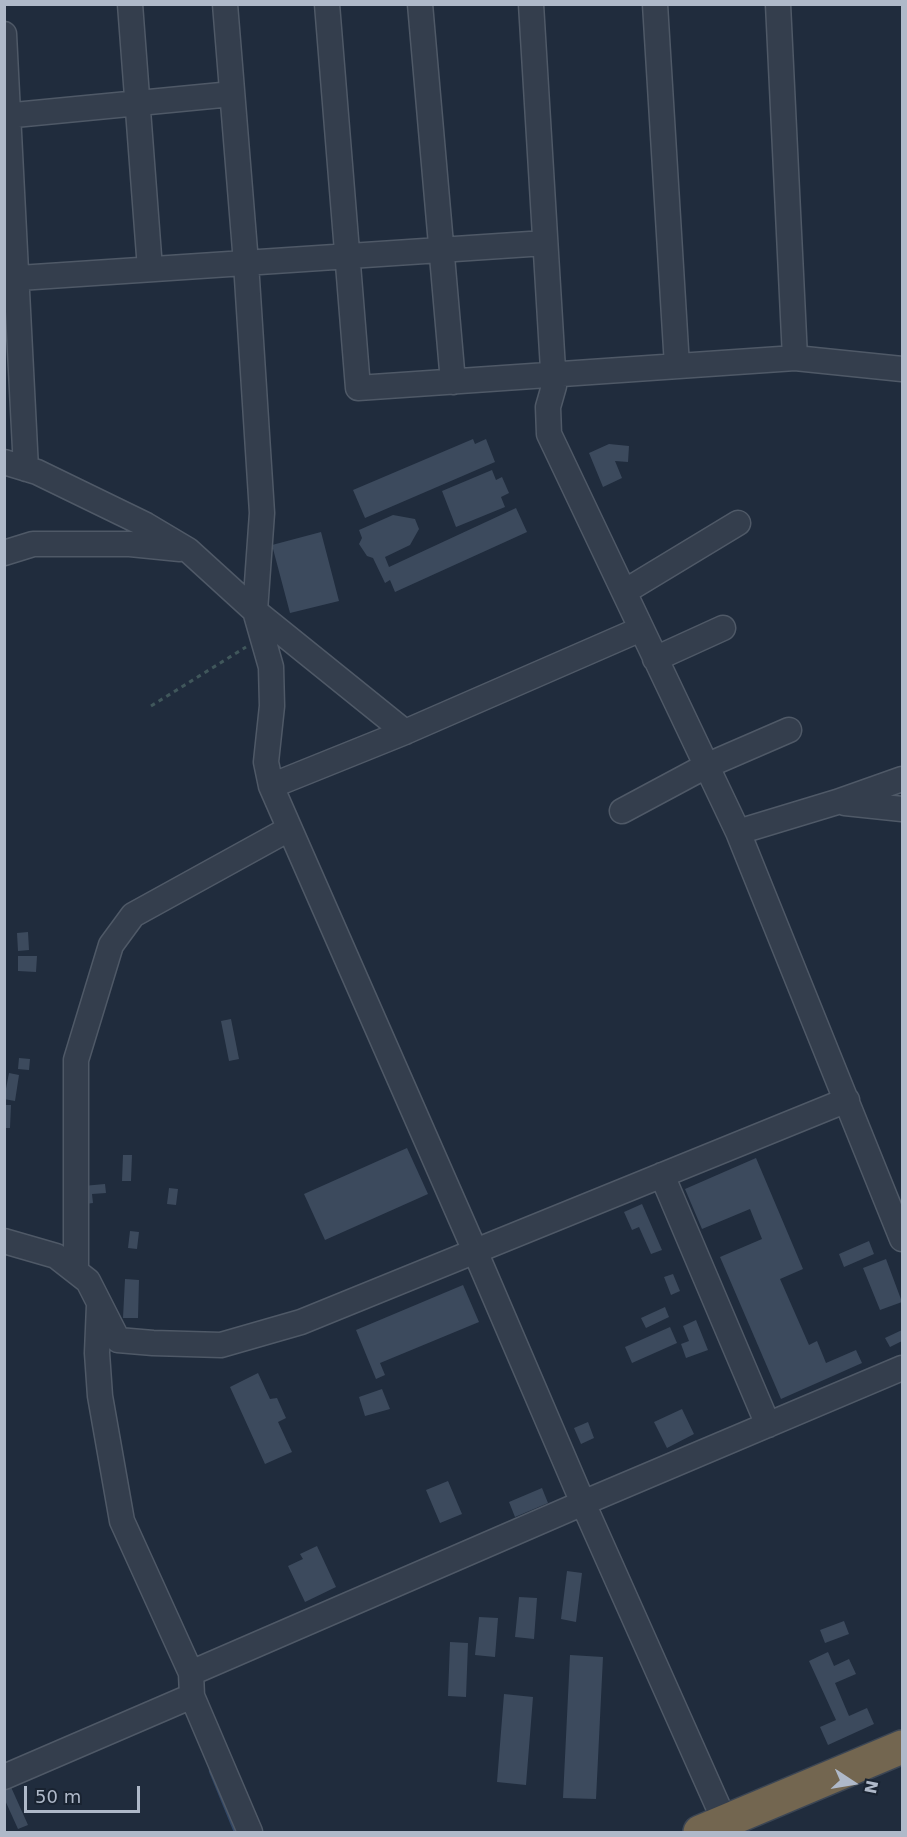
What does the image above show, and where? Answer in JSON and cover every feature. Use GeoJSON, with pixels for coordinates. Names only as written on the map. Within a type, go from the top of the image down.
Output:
{"type":"FeatureCollection","features":[{"type":"Feature","properties":{"kind":"highway"},"geometry":{"type":"LineString","coordinates":[[713,1827],[903,1747]]}},
{"type":"Feature","properties":{"kind":"street"},"geometry":{"type":"LineString","coordinates":[[130,4],[150,269]]}},
{"type":"Feature","properties":{"kind":"street"},"geometry":{"type":"LineString","coordinates":[[225,4],[246,263],[262,513],[255,612],[271,667],[272,706],[266,762],[271,786],[583,1503],[713,1827]]}},
{"type":"Feature","properties":{"kind":"street"},"geometry":{"type":"LineString","coordinates":[[327,4],[358,388],[795,358],[903,369]]}},
{"type":"Feature","properties":{"kind":"street"},"geometry":{"type":"LineString","coordinates":[[420,4],[453,382]]}},
{"type":"Feature","properties":{"kind":"street"},"geometry":{"type":"LineString","coordinates":[[531,4],[554,386],[548,407],[549,434],[738,832],[903,1239]]}},
{"type":"Feature","properties":{"kind":"street"},"geometry":{"type":"LineString","coordinates":[[655,4],[677,366]]}},
{"type":"Feature","properties":{"kind":"street"},"geometry":{"type":"LineString","coordinates":[[778,4],[795,358]]}},
{"type":"Feature","properties":{"kind":"street"},"geometry":{"type":"LineString","coordinates":[[4,34],[15,465],[37,472],[146,525],[188,550],[255,612],[405,732]]}},
{"type":"Feature","properties":{"kind":"street"},"geometry":{"type":"LineString","coordinates":[[6,116],[232,94]]}},
{"type":"Feature","properties":{"kind":"street"},"geometry":{"type":"LineString","coordinates":[[10,278],[545,243]]}},
{"type":"Feature","properties":{"kind":"street"},"geometry":{"type":"LineString","coordinates":[[624,592],[738,523]]}},
{"type":"Feature","properties":{"kind":"street"},"geometry":{"type":"LineString","coordinates":[[4,553],[33,544],[130,544],[188,550]]}},
{"type":"Feature","properties":{"kind":"street"},"geometry":{"type":"LineString","coordinates":[[655,659],[723,628]]}},
{"type":"Feature","properties":{"kind":"street"},"geometry":{"type":"LineString","coordinates":[[271,786],[405,732],[641,629]]}},
{"type":"Feature","properties":{"kind":"street"},"geometry":{"type":"LineString","coordinates":[[622,811],[706,766],[789,730]]}},
{"type":"Feature","properties":{"kind":"street"},"geometry":{"type":"LineString","coordinates":[[738,832],[837,802],[903,778]]}},
{"type":"Feature","properties":{"kind":"street"},"geometry":{"type":"LineString","coordinates":[[837,802],[903,809]]}},
{"type":"Feature","properties":{"kind":"street"},"geometry":{"type":"LineString","coordinates":[[76,1271],[76,1060],[111,945],[133,915],[289,829]]}},
{"type":"Feature","properties":{"kind":"street"},"geometry":{"type":"LineString","coordinates":[[4,1241],[56,1256],[76,1271],[87,1281],[118,1340],[222,1345],[301,1322],[847,1100]]}},
{"type":"Feature","properties":{"kind":"street"},"geometry":{"type":"LineString","coordinates":[[662,1175],[768,1425]]}},
{"type":"Feature","properties":{"kind":"street"},"geometry":{"type":"LineString","coordinates":[[99,1303],[97,1353],[100,1396],[122,1521],[250,1833]]}},
{"type":"Feature","properties":{"kind":"street"},"geometry":{"type":"LineString","coordinates":[[4,1778],[191,1685],[583,1503],[903,1368]]}},
{"type":"Feature","properties":{"kind":"path"},"geometry":{"type":"LineString","coordinates":[[151,706],[250,645]]}},
{"type":"Feature","properties":{"kind":"building"},"geometry":{"type":"Polygon","coordinates":[[[473,439],[475,444],[486,439],[495,462],[365,518],[353,490],[473,439]]]}},
{"type":"Feature","properties":{"kind":"building"},"geometry":{"type":"Polygon","coordinates":[[[609,444],[629,446],[628,462],[615,461],[622,478],[603,487],[589,453],[609,444]]]}},
{"type":"Feature","properties":{"kind":"building"},"geometry":{"type":"Polygon","coordinates":[[[492,470],[496,480],[502,477],[509,493],[501,497],[505,507],[456,527],[442,491],[492,470]]]}},
{"type":"Feature","properties":{"kind":"building"},"geometry":{"type":"Polygon","coordinates":[[[516,508],[527,532],[395,592],[390,580],[385,583],[373,558],[367,556],[359,544],[362,538],[359,530],[393,515],[415,519],[419,529],[410,545],[385,557],[389,567],[516,508]]]}},
{"type":"Feature","properties":{"kind":"building"},"geometry":{"type":"Polygon","coordinates":[[[321,532],[339,601],[290,613],[272,545],[321,532]]]}},
{"type":"Feature","properties":{"kind":"building"},"geometry":{"type":"Polygon","coordinates":[[[28,932],[29,950],[18,951],[17,933],[28,932]]]}},
{"type":"Feature","properties":{"kind":"building"},"geometry":{"type":"Polygon","coordinates":[[[18,956],[37,956],[36,972],[18,971],[18,956]]]}},
{"type":"Feature","properties":{"kind":"building"},"geometry":{"type":"Polygon","coordinates":[[[231,1019],[239,1059],[229,1061],[221,1021],[231,1019]]]}},
{"type":"Feature","properties":{"kind":"building"},"geometry":{"type":"Polygon","coordinates":[[[19,1058],[30,1059],[29,1070],[18,1069],[19,1058]]]}},
{"type":"Feature","properties":{"kind":"building"},"geometry":{"type":"Polygon","coordinates":[[[9,1073],[19,1075],[15,1101],[4,1099],[9,1073]]]}},
{"type":"Feature","properties":{"kind":"building"},"geometry":{"type":"Polygon","coordinates":[[[4,1105],[11,1105],[10,1128],[4,1128],[4,1105]]]}},
{"type":"Feature","properties":{"kind":"building"},"geometry":{"type":"Polygon","coordinates":[[[407,1148],[428,1194],[325,1240],[304,1194],[407,1148]]]}},
{"type":"Feature","properties":{"kind":"building"},"geometry":{"type":"Polygon","coordinates":[[[123,1155],[132,1155],[131,1181],[122,1181],[123,1155]]]}},
{"type":"Feature","properties":{"kind":"building"},"geometry":{"type":"Polygon","coordinates":[[[756,1158],[803,1269],[780,1279],[809,1345],[817,1341],[826,1363],[856,1350],[862,1363],[781,1399],[720,1257],[762,1239],[750,1209],[702,1229],[685,1189],[756,1158]]]}},
{"type":"Feature","properties":{"kind":"building"},"geometry":{"type":"Polygon","coordinates":[[[105,1184],[106,1193],[92,1194],[93,1203],[85,1204],[83,1186],[105,1184]]]}},
{"type":"Feature","properties":{"kind":"building"},"geometry":{"type":"Polygon","coordinates":[[[169,1188],[178,1189],[176,1205],[167,1204],[169,1188]]]}},
{"type":"Feature","properties":{"kind":"building"},"geometry":{"type":"Polygon","coordinates":[[[642,1204],[662,1250],[651,1254],[639,1227],[632,1230],[624,1212],[642,1204]]]}},
{"type":"Feature","properties":{"kind":"building"},"geometry":{"type":"Polygon","coordinates":[[[130,1231],[139,1232],[137,1249],[128,1248],[130,1231]]]}},
{"type":"Feature","properties":{"kind":"building"},"geometry":{"type":"Polygon","coordinates":[[[869,1241],[874,1254],[844,1267],[839,1254],[869,1241]]]}},
{"type":"Feature","properties":{"kind":"building"},"geometry":{"type":"Polygon","coordinates":[[[886,1259],[902,1302],[880,1310],[863,1268],[886,1259]]]}},
{"type":"Feature","properties":{"kind":"building"},"geometry":{"type":"Polygon","coordinates":[[[673,1274],[680,1291],[671,1295],[664,1277],[673,1274]]]}},
{"type":"Feature","properties":{"kind":"building"},"geometry":{"type":"Polygon","coordinates":[[[125,1279],[139,1280],[138,1318],[123,1318],[125,1279]]]}},
{"type":"Feature","properties":{"kind":"building"},"geometry":{"type":"Polygon","coordinates":[[[463,1285],[479,1322],[380,1363],[385,1375],[376,1379],[356,1330],[463,1285]]]}},
{"type":"Feature","properties":{"kind":"building"},"geometry":{"type":"Polygon","coordinates":[[[665,1307],[669,1317],[646,1328],[641,1318],[665,1307]]]}},
{"type":"Feature","properties":{"kind":"building"},"geometry":{"type":"Polygon","coordinates":[[[696,1320],[708,1350],[686,1358],[681,1344],[689,1341],[683,1326],[696,1320]]]}},
{"type":"Feature","properties":{"kind":"building"},"geometry":{"type":"Polygon","coordinates":[[[670,1327],[677,1343],[632,1363],[625,1347],[670,1327]]]}},
{"type":"Feature","properties":{"kind":"building"},"geometry":{"type":"Polygon","coordinates":[[[902,1330],[902,1341],[890,1347],[885,1338],[902,1330]]]}},
{"type":"Feature","properties":{"kind":"building"},"geometry":{"type":"Polygon","coordinates":[[[258,1373],[270,1399],[277,1398],[286,1418],[278,1422],[292,1452],[265,1464],[230,1387],[258,1373]]]}},
{"type":"Feature","properties":{"kind":"building"},"geometry":{"type":"Polygon","coordinates":[[[382,1389],[390,1409],[365,1416],[359,1397],[382,1389]]]}},
{"type":"Feature","properties":{"kind":"building"},"geometry":{"type":"Polygon","coordinates":[[[682,1409],[694,1434],[667,1448],[654,1422],[682,1409]]]}},
{"type":"Feature","properties":{"kind":"building"},"geometry":{"type":"Polygon","coordinates":[[[588,1422],[594,1438],[581,1444],[574,1428],[588,1422]]]}},
{"type":"Feature","properties":{"kind":"building"},"geometry":{"type":"Polygon","coordinates":[[[448,1481],[462,1514],[440,1523],[426,1490],[448,1481]]]}},
{"type":"Feature","properties":{"kind":"building"},"geometry":{"type":"Polygon","coordinates":[[[542,1488],[548,1503],[515,1517],[509,1502],[542,1488]]]}},
{"type":"Feature","properties":{"kind":"building"},"geometry":{"type":"Polygon","coordinates":[[[317,1546],[336,1587],[305,1602],[288,1566],[303,1559],[300,1554],[317,1546]]]}},
{"type":"Feature","properties":{"kind":"building"},"geometry":{"type":"Polygon","coordinates":[[[567,1571],[582,1573],[576,1622],[561,1619],[567,1571]]]}},
{"type":"Feature","properties":{"kind":"building"},"geometry":{"type":"Polygon","coordinates":[[[519,1597],[537,1598],[534,1639],[515,1637],[519,1597]]]}},
{"type":"Feature","properties":{"kind":"building"},"geometry":{"type":"Polygon","coordinates":[[[479,1617],[498,1618],[495,1657],[475,1655],[479,1617]]]}},
{"type":"Feature","properties":{"kind":"building"},"geometry":{"type":"Polygon","coordinates":[[[844,1621],[849,1634],[825,1643],[820,1630],[844,1621]]]}},
{"type":"Feature","properties":{"kind":"building"},"geometry":{"type":"Polygon","coordinates":[[[450,1642],[468,1643],[466,1697],[448,1696],[450,1642]]]}},
{"type":"Feature","properties":{"kind":"building"},"geometry":{"type":"Polygon","coordinates":[[[828,1652],[834,1666],[849,1659],[856,1674],[835,1683],[849,1716],[867,1708],[874,1724],[828,1745],[820,1727],[836,1720],[809,1661],[828,1652]]]}},
{"type":"Feature","properties":{"kind":"building"},"geometry":{"type":"Polygon","coordinates":[[[570,1655],[603,1657],[596,1799],[563,1798],[570,1655]]]}},
{"type":"Feature","properties":{"kind":"building"},"geometry":{"type":"Polygon","coordinates":[[[504,1694],[533,1697],[526,1785],[497,1782],[504,1694]]]}},
{"type":"Feature","properties":{"kind":"building"},"geometry":{"type":"Polygon","coordinates":[[[11,1787],[28,1825],[18,1829],[4,1798],[4,1790],[11,1787]]]}},
{"type":"Feature","properties":{"kind":"waterway"},"geometry":{"type":"LineString","coordinates":[[211,1771],[236,1832]]}}]}
